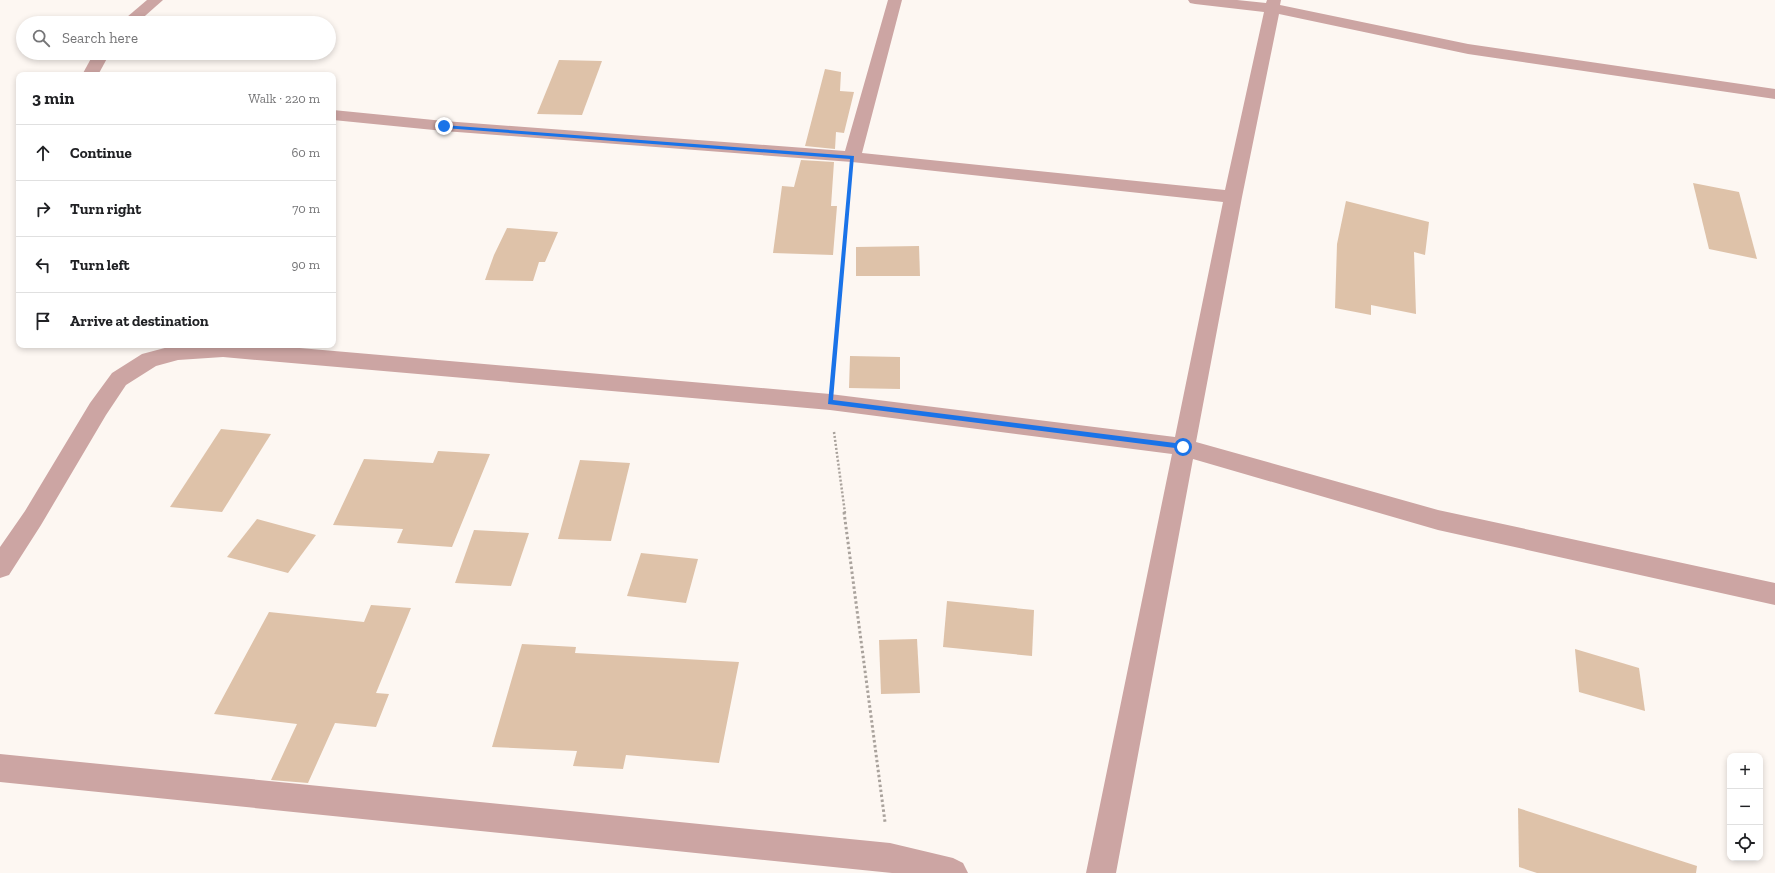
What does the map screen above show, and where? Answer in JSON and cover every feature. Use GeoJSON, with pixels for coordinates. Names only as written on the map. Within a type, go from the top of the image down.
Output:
{"type":"FeatureCollection","features":[{"type":"Feature","properties":{"kind":"street"},"geometry":{"type":"LineString","coordinates":[[137,16],[156,0]]}},
{"type":"Feature","properties":{"kind":"street"},"geometry":{"type":"LineString","coordinates":[[852,157],[895,0]]}},
{"type":"Feature","properties":{"kind":"street"},"geometry":{"type":"LineString","coordinates":[[1195,0],[1273,4],[1468,49],[1775,94]]}},
{"type":"Feature","properties":{"kind":"street"},"geometry":{"type":"LineString","coordinates":[[1101,873],[1183,447],[1273,4]]}},
{"type":"Feature","properties":{"kind":"street"},"geometry":{"type":"LineString","coordinates":[[92,72],[98,60]]}},
{"type":"Feature","properties":{"kind":"street"},"geometry":{"type":"LineString","coordinates":[[336,115],[444,126],[852,157],[1233,197]]}},
{"type":"Feature","properties":{"kind":"street"},"geometry":{"type":"LineString","coordinates":[[0,568],[33,518],[98,409],[119,379],[149,360],[178,352],[223,349],[830,402],[1183,447],[1438,520],[1775,594]]}},
{"type":"Feature","properties":{"kind":"street"},"geometry":{"type":"LineString","coordinates":[[0,768],[890,858],[953,873]]}},
{"type":"Feature","properties":{"kind":"path"},"geometry":{"type":"LineString","coordinates":[[852,157],[830,402],[890,858]]}},
{"type":"Feature","properties":{"kind":"building"},"geometry":{"type":"Polygon","coordinates":[[[559,60],[602,61],[582,115],[537,114],[559,60]]]}},
{"type":"Feature","properties":{"kind":"building"},"geometry":{"type":"Polygon","coordinates":[[[825,69],[841,72],[840,91],[854,92],[844,133],[836,132],[835,149],[805,146],[825,69]]]}},
{"type":"Feature","properties":{"kind":"building"},"geometry":{"type":"Polygon","coordinates":[[[801,160],[834,162],[831,206],[837,206],[833,255],[773,253],[782,186],[794,187],[801,160]]]}},
{"type":"Feature","properties":{"kind":"building"},"geometry":{"type":"Polygon","coordinates":[[[1693,183],[1739,192],[1757,259],[1709,249],[1693,183]]]}},
{"type":"Feature","properties":{"kind":"building"},"geometry":{"type":"Polygon","coordinates":[[[1346,201],[1429,222],[1425,255],[1414,252],[1416,314],[1371,305],[1371,315],[1335,308],[1337,244],[1346,201]]]}},
{"type":"Feature","properties":{"kind":"building"},"geometry":{"type":"Polygon","coordinates":[[[507,228],[558,232],[545,262],[539,262],[533,281],[485,280],[494,255],[507,228]]]}},
{"type":"Feature","properties":{"kind":"building"},"geometry":{"type":"Polygon","coordinates":[[[919,246],[920,276],[856,276],[856,247],[919,246]]]}},
{"type":"Feature","properties":{"kind":"building"},"geometry":{"type":"Polygon","coordinates":[[[850,356],[900,357],[900,389],[849,388],[850,356]]]}},
{"type":"Feature","properties":{"kind":"building"},"geometry":{"type":"Polygon","coordinates":[[[221,429],[271,434],[222,512],[170,507],[221,429]]]}},
{"type":"Feature","properties":{"kind":"building"},"geometry":{"type":"Polygon","coordinates":[[[438,451],[490,454],[452,547],[397,543],[403,529],[333,525],[364,459],[433,463],[438,451]]]}},
{"type":"Feature","properties":{"kind":"building"},"geometry":{"type":"Polygon","coordinates":[[[580,460],[630,463],[611,541],[558,539],[580,460]]]}},
{"type":"Feature","properties":{"kind":"building"},"geometry":{"type":"Polygon","coordinates":[[[257,519],[316,535],[288,573],[227,557],[257,519]]]}},
{"type":"Feature","properties":{"kind":"building"},"geometry":{"type":"Polygon","coordinates":[[[474,530],[529,533],[511,586],[455,583],[474,530]]]}},
{"type":"Feature","properties":{"kind":"building"},"geometry":{"type":"Polygon","coordinates":[[[641,553],[698,559],[686,603],[627,596],[641,553]]]}},
{"type":"Feature","properties":{"kind":"building"},"geometry":{"type":"Polygon","coordinates":[[[947,601],[1034,610],[1032,656],[943,647],[947,601]]]}},
{"type":"Feature","properties":{"kind":"building"},"geometry":{"type":"Polygon","coordinates":[[[371,605],[411,608],[376,693],[389,694],[376,727],[335,723],[308,783],[271,780],[297,724],[214,714],[269,612],[364,622],[371,605]]]}},
{"type":"Feature","properties":{"kind":"building"},"geometry":{"type":"Polygon","coordinates":[[[917,639],[920,693],[881,694],[879,640],[917,639]]]}},
{"type":"Feature","properties":{"kind":"building"},"geometry":{"type":"Polygon","coordinates":[[[522,644],[576,647],[575,653],[739,662],[719,763],[626,755],[623,769],[573,766],[577,751],[492,747],[522,644]]]}},
{"type":"Feature","properties":{"kind":"building"},"geometry":{"type":"Polygon","coordinates":[[[1575,649],[1639,668],[1645,711],[1579,692],[1575,649]]]}},
{"type":"Feature","properties":{"kind":"building"},"geometry":{"type":"Polygon","coordinates":[[[1518,808],[1697,866],[1696,873],[1537,873],[1519,867],[1518,808]]]}},
{"type":"Feature","properties":{"kind":"route"},"geometry":{"type":"LineString","coordinates":[[444,126],[852,157],[830,402],[1183,447]]}}]}
